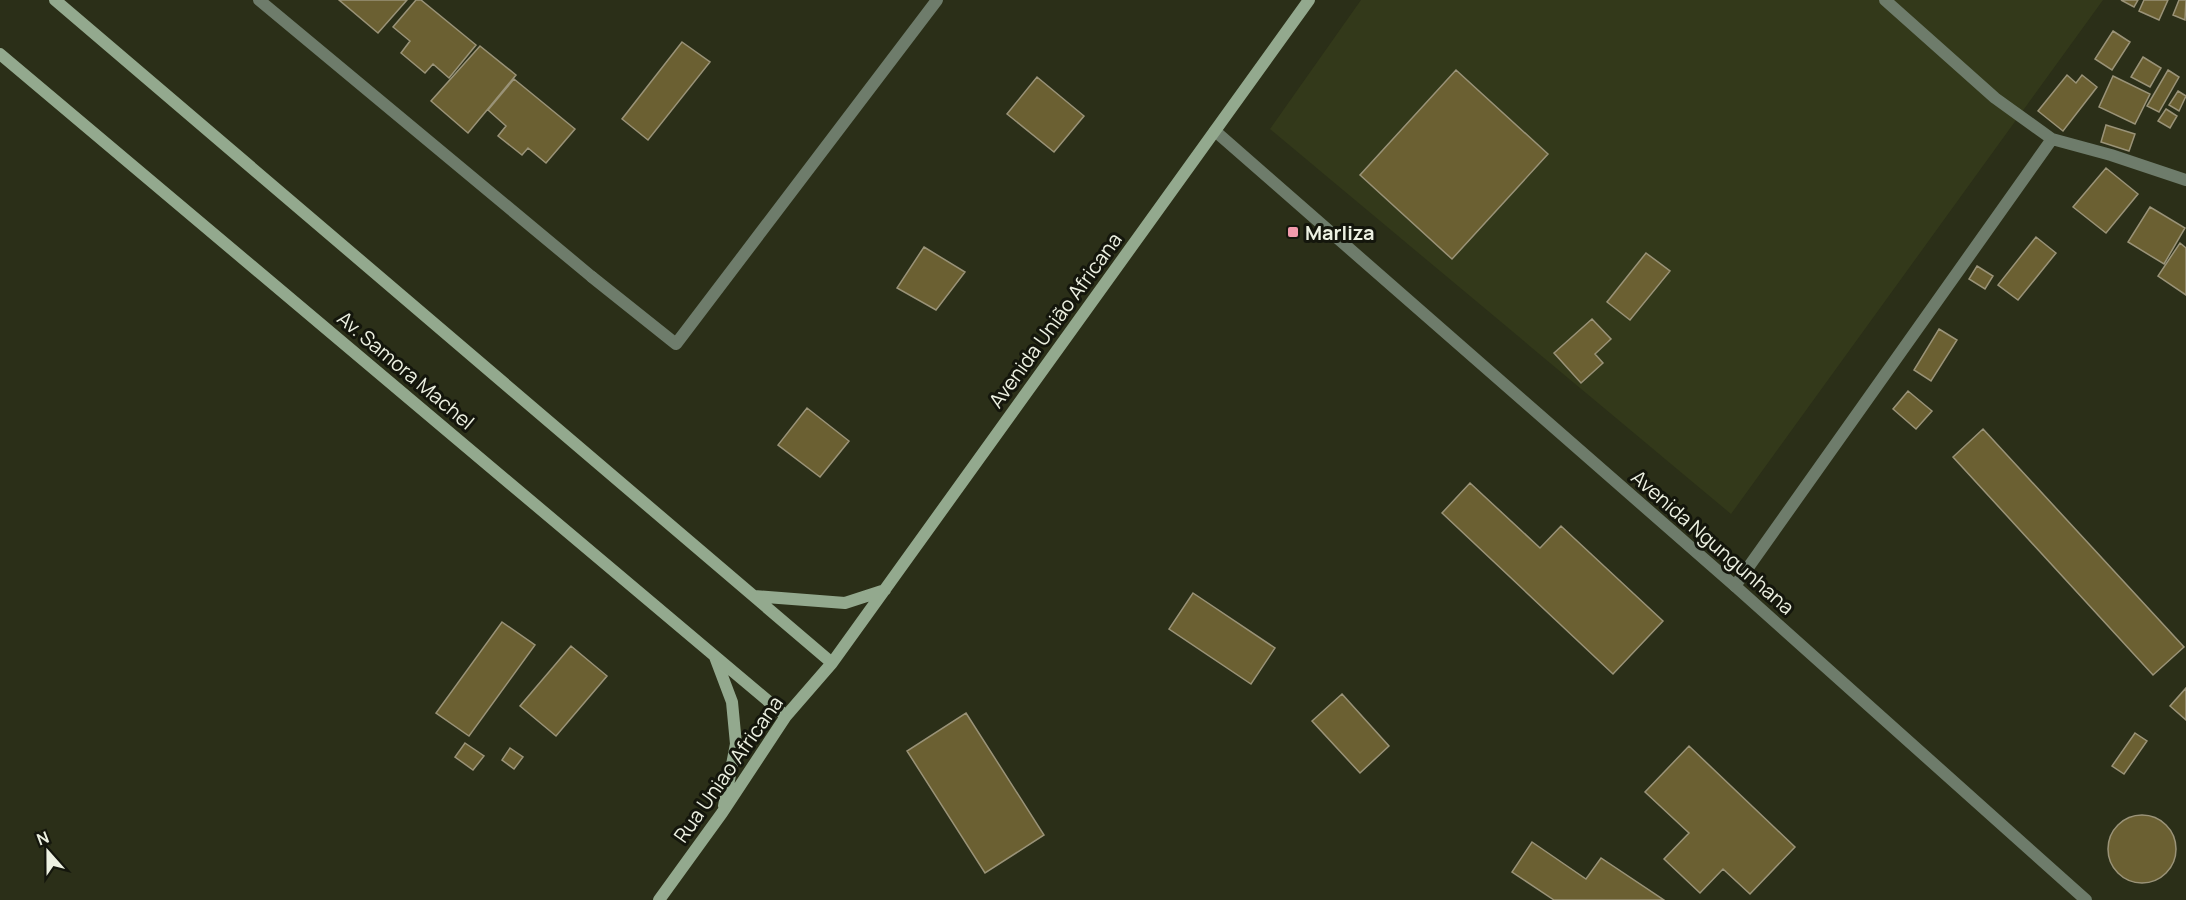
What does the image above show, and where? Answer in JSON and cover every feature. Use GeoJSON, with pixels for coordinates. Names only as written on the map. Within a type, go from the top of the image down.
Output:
{"type":"FeatureCollection","features":[{"type":"Feature","properties":{"kind":"main road"},"geometry":{"type":"LineString","coordinates":[[55,0],[832,663]]}},
{"type":"Feature","properties":{"kind":"main road","name":"Avenida União Africana"},"geometry":{"type":"LineString","coordinates":[[832,663],[1308,0]]}},
{"type":"Feature","properties":{"kind":"main road","name":"Av. Samora Machel"},"geometry":{"type":"LineString","coordinates":[[0,54],[786,716]]}},
{"type":"Feature","properties":{"kind":"main road"},"geometry":{"type":"LineString","coordinates":[[754,597],[845,603],[885,590]]}},
{"type":"Feature","properties":{"kind":"main road"},"geometry":{"type":"LineString","coordinates":[[714,655],[732,702],[736,744],[722,813]]}},
{"type":"Feature","properties":{"kind":"main road","name":"Rua Uniao Africana"},"geometry":{"type":"LineString","coordinates":[[659,900],[722,813],[786,716],[832,663]]}},
{"type":"Feature","properties":{"kind":"street"},"geometry":{"type":"LineString","coordinates":[[259,0],[676,344],[937,0]]}},
{"type":"Feature","properties":{"kind":"street"},"geometry":{"type":"LineString","coordinates":[[1885,0],[1995,98],[2052,139],[2111,155],[2186,180]]}},
{"type":"Feature","properties":{"kind":"street","name":"Avenida Ngungunhana"},"geometry":{"type":"LineString","coordinates":[[1215,131],[1735,586],[2086,900]]}},
{"type":"Feature","properties":{"kind":"street"},"geometry":{"type":"LineString","coordinates":[[1735,586],[2052,139]]}},
{"type":"Feature","properties":{"kind":"shaded area"},"geometry":{"type":"Polygon","coordinates":[[[1361,0],[2103,0],[1731,514],[1270,129],[1361,0]]]}},
{"type":"Feature","properties":{"kind":"building"},"geometry":{"type":"Polygon","coordinates":[[[339,0],[407,0],[378,33],[339,0]]]}},
{"type":"Feature","properties":{"kind":"building"},"geometry":{"type":"Polygon","coordinates":[[[416,0],[421,0],[476,45],[449,78],[433,64],[425,73],[401,53],[410,41],[393,27],[416,0]]]}},
{"type":"Feature","properties":{"kind":"building"},"geometry":{"type":"Polygon","coordinates":[[[2121,0],[2138,0],[2134,7],[2121,0]]]}},
{"type":"Feature","properties":{"kind":"building"},"geometry":{"type":"Polygon","coordinates":[[[2144,0],[2168,0],[2159,20],[2139,11],[2144,0]]]}},
{"type":"Feature","properties":{"kind":"building"},"geometry":{"type":"Polygon","coordinates":[[[2179,0],[2186,0],[2185,20],[2173,15],[2179,0]]]}},
{"type":"Feature","properties":{"kind":"building"},"geometry":{"type":"Polygon","coordinates":[[[2113,31],[2130,42],[2112,70],[2095,59],[2113,31]]]}},
{"type":"Feature","properties":{"kind":"building"},"geometry":{"type":"Polygon","coordinates":[[[682,42],[710,62],[648,140],[622,119],[682,42]]]}},
{"type":"Feature","properties":{"kind":"building"},"geometry":{"type":"Polygon","coordinates":[[[480,46],[516,75],[468,133],[431,101],[480,46]]]}},
{"type":"Feature","properties":{"kind":"building"},"geometry":{"type":"Polygon","coordinates":[[[2143,57],[2161,68],[2150,87],[2131,77],[2143,57]]]}},
{"type":"Feature","properties":{"kind":"building"},"geometry":{"type":"Polygon","coordinates":[[[1456,70],[1548,154],[1452,259],[1360,175],[1456,70]]]}},
{"type":"Feature","properties":{"kind":"building"},"geometry":{"type":"Polygon","coordinates":[[[2168,70],[2179,77],[2159,112],[2147,106],[2168,70]]]}},
{"type":"Feature","properties":{"kind":"building"},"geometry":{"type":"Polygon","coordinates":[[[2067,75],[2076,83],[2082,75],[2097,87],[2063,131],[2038,111],[2067,75]]]}},
{"type":"Feature","properties":{"kind":"building"},"geometry":{"type":"Polygon","coordinates":[[[2113,76],[2150,94],[2135,124],[2099,107],[2113,76]]]}},
{"type":"Feature","properties":{"kind":"building"},"geometry":{"type":"Polygon","coordinates":[[[1037,77],[1084,116],[1054,152],[1007,114],[1037,77]]]}},
{"type":"Feature","properties":{"kind":"building"},"geometry":{"type":"Polygon","coordinates":[[[514,79],[575,129],[546,163],[528,148],[522,155],[498,136],[506,126],[488,110],[514,79]]]}},
{"type":"Feature","properties":{"kind":"building"},"geometry":{"type":"Polygon","coordinates":[[[2178,91],[2186,96],[2179,111],[2169,105],[2178,91]]]}},
{"type":"Feature","properties":{"kind":"building"},"geometry":{"type":"Polygon","coordinates":[[[2166,109],[2177,116],[2170,128],[2158,121],[2166,109]]]}},
{"type":"Feature","properties":{"kind":"building"},"geometry":{"type":"Polygon","coordinates":[[[2106,125],[2135,134],[2129,151],[2101,142],[2106,125]]]}},
{"type":"Feature","properties":{"kind":"building"},"geometry":{"type":"Polygon","coordinates":[[[2106,168],[2138,194],[2106,233],[2073,207],[2106,168]]]}},
{"type":"Feature","properties":{"kind":"building"},"geometry":{"type":"Polygon","coordinates":[[[2150,207],[2185,228],[2164,264],[2128,242],[2150,207]]]}},
{"type":"Feature","properties":{"kind":"building"},"geometry":{"type":"Polygon","coordinates":[[[2036,237],[2056,253],[2018,300],[1998,285],[2036,237]]]}},
{"type":"Feature","properties":{"kind":"building"},"geometry":{"type":"Polygon","coordinates":[[[2180,243],[2186,248],[2186,295],[2158,276],[2180,243]]]}},
{"type":"Feature","properties":{"kind":"building"},"geometry":{"type":"Polygon","coordinates":[[[924,247],[965,272],[936,310],[897,288],[924,247]]]}},
{"type":"Feature","properties":{"kind":"building"},"geometry":{"type":"Polygon","coordinates":[[[1646,253],[1670,271],[1630,320],[1607,302],[1646,253]]]}},
{"type":"Feature","properties":{"kind":"building"},"geometry":{"type":"Polygon","coordinates":[[[1977,266],[1993,276],[1985,289],[1969,279],[1977,266]]]}},
{"type":"Feature","properties":{"kind":"building"},"geometry":{"type":"Polygon","coordinates":[[[1592,319],[1611,339],[1595,354],[1603,363],[1581,383],[1554,353],[1592,319]]]}},
{"type":"Feature","properties":{"kind":"building"},"geometry":{"type":"Polygon","coordinates":[[[1939,329],[1957,340],[1931,381],[1914,370],[1939,329]]]}},
{"type":"Feature","properties":{"kind":"building"},"geometry":{"type":"Polygon","coordinates":[[[1908,391],[1932,411],[1916,429],[1893,409],[1908,391]]]}},
{"type":"Feature","properties":{"kind":"building"},"geometry":{"type":"Polygon","coordinates":[[[807,408],[849,441],[820,477],[778,445],[807,408]]]}},
{"type":"Feature","properties":{"kind":"building"},"geometry":{"type":"Polygon","coordinates":[[[1983,429],[2184,647],[2153,675],[1953,457],[1983,429]]]}},
{"type":"Feature","properties":{"kind":"building"},"geometry":{"type":"Polygon","coordinates":[[[1470,483],[1540,548],[1561,526],[1663,621],[1613,674],[1442,513],[1470,483]]]}},
{"type":"Feature","properties":{"kind":"building"},"geometry":{"type":"Polygon","coordinates":[[[1193,593],[1275,648],[1251,684],[1169,629],[1193,593]]]}},
{"type":"Feature","properties":{"kind":"building"},"geometry":{"type":"Polygon","coordinates":[[[502,622],[535,645],[469,736],[436,713],[502,622]]]}},
{"type":"Feature","properties":{"kind":"building"},"geometry":{"type":"Polygon","coordinates":[[[571,646],[607,676],[556,736],[520,706],[571,646]]]}},
{"type":"Feature","properties":{"kind":"building"},"geometry":{"type":"Polygon","coordinates":[[[2186,688],[2186,720],[2170,706],[2186,688]]]}},
{"type":"Feature","properties":{"kind":"building"},"geometry":{"type":"Polygon","coordinates":[[[1342,694],[1389,746],[1360,773],[1312,721],[1342,694]]]}},
{"type":"Feature","properties":{"kind":"building"},"geometry":{"type":"Polygon","coordinates":[[[966,713],[1044,835],[985,873],[907,751],[966,713]]]}},
{"type":"Feature","properties":{"kind":"building"},"geometry":{"type":"Polygon","coordinates":[[[2135,733],[2147,741],[2124,774],[2112,766],[2135,733]]]}},
{"type":"Feature","properties":{"kind":"building"},"geometry":{"type":"Polygon","coordinates":[[[465,743],[484,756],[473,770],[455,757],[465,743]]]}},
{"type":"Feature","properties":{"kind":"building"},"geometry":{"type":"Polygon","coordinates":[[[1689,746],[1795,847],[1750,894],[1723,869],[1700,893],[1664,859],[1689,833],[1645,792],[1689,746]]]}},
{"type":"Feature","properties":{"kind":"building"},"geometry":{"type":"Polygon","coordinates":[[[510,748],[523,757],[514,769],[502,760],[510,748]]]}},
{"type":"Feature","properties":{"kind":"building"},"geometry":{"type":"Polygon","coordinates":[[[2142,815],[2155,818],[2166,825],[2173,836],[2176,849],[2173,862],[2166,873],[2155,880],[2142,883],[2129,880],[2118,873],[2111,862],[2108,849],[2111,836],[2118,825],[2129,818],[2142,815]]]}},
{"type":"Feature","properties":{"kind":"building"},"geometry":{"type":"Polygon","coordinates":[[[1532,842],[1586,879],[1601,858],[1664,900],[1554,900],[1512,872],[1532,842]]]}},
{"type":"Feature","properties":{"kind":"place","name":"Marliza"},"geometry":{"type":"Point","coordinates":[1293,232]}}]}
